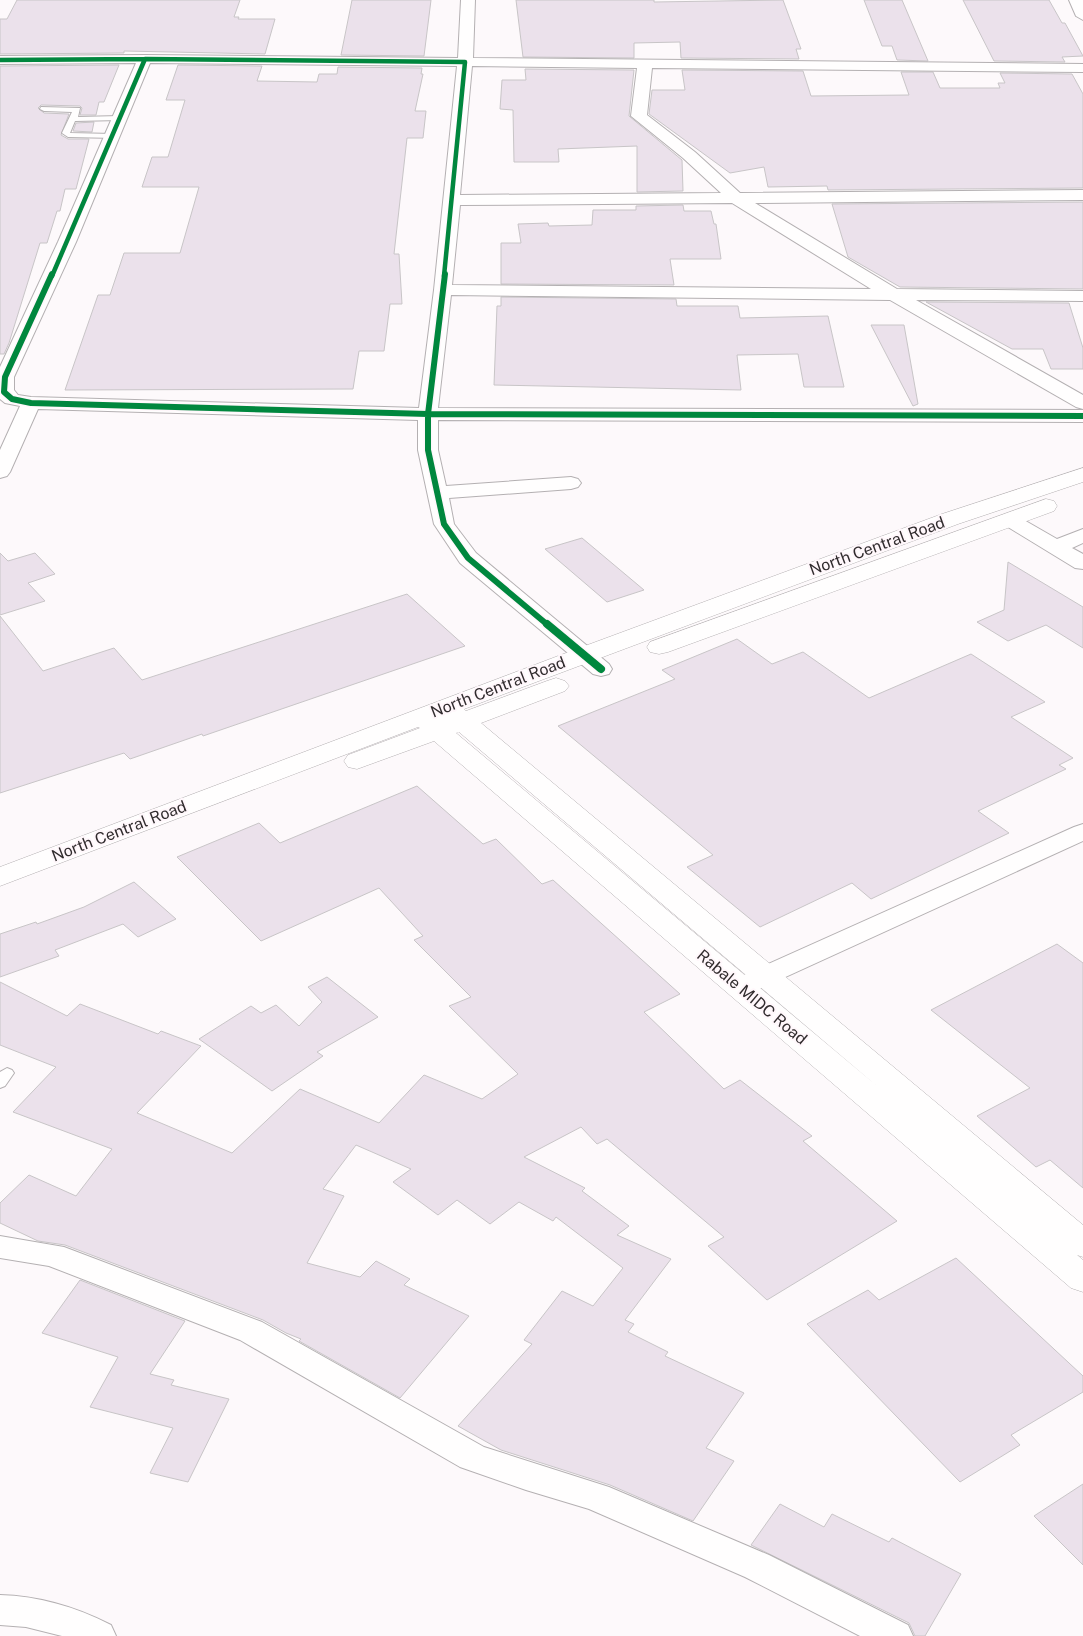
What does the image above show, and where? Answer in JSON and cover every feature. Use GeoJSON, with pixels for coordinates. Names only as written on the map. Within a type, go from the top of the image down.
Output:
{"type":"FeatureCollection","features":[{"type":"Feature","properties":{"kind":"main road","name":"North Central Road"},"geometry":{"type":"LineString","coordinates":[[0,891],[592,662],[950,519],[1083,475]]}},
{"type":"Feature","properties":{"kind":"main road","name":"North Central Road"},"geometry":{"type":"LineString","coordinates":[[592,662],[1010,520],[1083,493]]}},
{"type":"Feature","properties":{"kind":"main road","name":"North Central Road"},"geometry":{"type":"LineString","coordinates":[[0,877],[442,719]]}},
{"type":"Feature","properties":{"kind":"main road","name":"Rabale MIDC Road"},"geometry":{"type":"LineString","coordinates":[[442,719],[753,981],[1081,1266]]}},
{"type":"Feature","properties":{"kind":"street"},"geometry":{"type":"LineString","coordinates":[[468,0],[465,62],[443,290],[428,414],[428,450],[444,524],[468,558],[592,662]]}},
{"type":"Feature","properties":{"kind":"street"},"geometry":{"type":"LineString","coordinates":[[1076,0],[1083,16]]}},
{"type":"Feature","properties":{"kind":"street"},"geometry":{"type":"LineString","coordinates":[[146,59],[67,242],[4,377],[4,392],[12,399],[31,403],[428,414],[1083,416]]}},
{"type":"Feature","properties":{"kind":"street"},"geometry":{"type":"LineString","coordinates":[[0,60],[146,59],[1083,68]]}},
{"type":"Feature","properties":{"kind":"street"},"geometry":{"type":"LineString","coordinates":[[646,64],[639,116],[689,155],[736,198],[827,255],[1083,403]]}},
{"type":"Feature","properties":{"kind":"street"},"geometry":{"type":"LineString","coordinates":[[451,200],[1083,195]]}},
{"type":"Feature","properties":{"kind":"street"},"geometry":{"type":"LineString","coordinates":[[443,290],[1083,296]]}},
{"type":"Feature","properties":{"kind":"street"},"geometry":{"type":"LineString","coordinates":[[0,472],[31,403]]}},
{"type":"Feature","properties":{"kind":"street"},"geometry":{"type":"LineString","coordinates":[[0,428],[21,426]]}},
{"type":"Feature","properties":{"kind":"street"},"geometry":{"type":"LineString","coordinates":[[437,493],[571,484]]}},
{"type":"Feature","properties":{"kind":"street"},"geometry":{"type":"LineString","coordinates":[[1010,520],[1083,563]]}},
{"type":"Feature","properties":{"kind":"street"},"geometry":{"type":"LineString","coordinates":[[1056,547],[1083,535]]}},
{"type":"Feature","properties":{"kind":"street"},"geometry":{"type":"LineString","coordinates":[[753,981],[1083,832]]}},
{"type":"Feature","properties":{"kind":"street"},"geometry":{"type":"LineString","coordinates":[[0,1247],[53,1255],[250,1331],[472,1457],[526,1476],[597,1497],[757,1566],[895,1636]]}},
{"type":"Feature","properties":{"kind":"street"},"geometry":{"type":"LineString","coordinates":[[0,1610],[19,1610],[77,1624],[98,1636]]}},
{"type":"Feature","properties":{"kind":"lane"},"geometry":{"type":"LineString","coordinates":[[44,109],[76,109],[78,111],[66,133],[68,135],[112,136]]}},
{"type":"Feature","properties":{"kind":"lane"},"geometry":{"type":"LineString","coordinates":[[74,119],[120,118]]}},
{"type":"Feature","properties":{"kind":"building"},"geometry":{"type":"Polygon","coordinates":[[[17,0],[240,0],[234,17],[239,17],[238,19],[275,19],[265,54],[124,51],[124,53],[0,54],[0,19],[7,19],[17,0]]]}},
{"type":"Feature","properties":{"kind":"building"},"geometry":{"type":"Polygon","coordinates":[[[352,0],[431,0],[424,56],[341,55],[352,0]]]}},
{"type":"Feature","properties":{"kind":"building"},"geometry":{"type":"Polygon","coordinates":[[[516,0],[654,0],[654,2],[783,0],[801,49],[796,49],[799,59],[681,58],[680,42],[634,43],[634,58],[523,57],[516,0]]]}},
{"type":"Feature","properties":{"kind":"building"},"geometry":{"type":"Polygon","coordinates":[[[864,0],[902,0],[928,61],[897,60],[892,46],[882,46],[864,0]]]}},
{"type":"Feature","properties":{"kind":"building"},"geometry":{"type":"Polygon","coordinates":[[[963,0],[1049,0],[1062,23],[1065,23],[1083,56],[1062,57],[1065,62],[994,61],[963,0]]]}},
{"type":"Feature","properties":{"kind":"building"},"geometry":{"type":"Polygon","coordinates":[[[119,65],[104,102],[99,102],[96,115],[80,115],[82,108],[80,106],[41,105],[38,108],[44,113],[69,114],[61,135],[68,139],[89,139],[76,189],[65,189],[60,211],[57,211],[47,243],[40,243],[9,343],[4,354],[0,354],[0,66],[119,65]]]}},
{"type":"Feature","properties":{"kind":"building"},"geometry":{"type":"Polygon","coordinates":[[[178,65],[262,66],[257,81],[317,82],[319,74],[337,74],[338,67],[422,68],[421,74],[423,74],[415,111],[426,111],[423,138],[407,138],[394,254],[399,254],[402,304],[390,304],[384,351],[359,351],[353,389],[65,390],[98,295],[110,295],[124,253],[180,253],[199,187],[142,187],[152,157],[168,157],[185,100],[166,100],[178,65]]]}},
{"type":"Feature","properties":{"kind":"building"},"geometry":{"type":"Polygon","coordinates":[[[525,69],[634,70],[629,116],[682,160],[683,191],[637,192],[637,146],[558,149],[559,162],[514,162],[513,110],[500,109],[502,80],[526,80],[525,69]]]}},
{"type":"Feature","properties":{"kind":"building"},"geometry":{"type":"Polygon","coordinates":[[[682,70],[803,71],[811,96],[909,95],[901,72],[933,72],[940,88],[1000,88],[998,83],[1005,83],[1000,73],[1072,74],[1083,94],[1083,188],[828,190],[827,186],[768,187],[764,167],[730,173],[649,114],[652,90],[685,90],[682,70]]]}},
{"type":"Feature","properties":{"kind":"building"},"geometry":{"type":"Polygon","coordinates":[[[94,122],[92,132],[73,131],[76,123],[94,122]]]}},
{"type":"Feature","properties":{"kind":"building"},"geometry":{"type":"Polygon","coordinates":[[[1083,202],[1083,289],[900,287],[848,257],[832,204],[1083,202]]]}},
{"type":"Feature","properties":{"kind":"building"},"geometry":{"type":"Polygon","coordinates":[[[683,205],[684,211],[711,211],[714,224],[716,224],[721,259],[670,259],[674,285],[501,284],[501,243],[521,243],[518,224],[548,223],[549,226],[592,225],[593,210],[636,210],[636,206],[683,205]]]}},
{"type":"Feature","properties":{"kind":"building"},"geometry":{"type":"Polygon","coordinates":[[[501,297],[676,299],[677,306],[738,306],[740,318],[828,316],[844,387],[804,387],[798,354],[737,355],[741,390],[494,385],[497,306],[501,306],[501,297]]]}},
{"type":"Feature","properties":{"kind":"building"},"geometry":{"type":"Polygon","coordinates":[[[926,302],[1069,303],[1083,348],[1083,369],[1051,369],[1043,349],[1012,349],[926,302]]]}},
{"type":"Feature","properties":{"kind":"building"},"geometry":{"type":"Polygon","coordinates":[[[871,325],[904,325],[918,404],[913,406],[871,325]]]}},
{"type":"Feature","properties":{"kind":"building"},"geometry":{"type":"Polygon","coordinates":[[[582,538],[644,590],[607,602],[545,549],[582,538]]]}},
{"type":"Feature","properties":{"kind":"building"},"geometry":{"type":"Polygon","coordinates":[[[0,553],[8,561],[35,553],[55,574],[28,583],[45,601],[0,615],[0,553]]]}},
{"type":"Feature","properties":{"kind":"building"},"geometry":{"type":"Polygon","coordinates":[[[1008,562],[1083,607],[1083,648],[1046,625],[1008,641],[977,622],[1004,610],[1008,562]]]}},
{"type":"Feature","properties":{"kind":"building"},"geometry":{"type":"Polygon","coordinates":[[[407,594],[465,646],[203,736],[202,734],[130,759],[124,753],[0,793],[0,616],[43,671],[114,648],[142,680],[407,594]]]}},
{"type":"Feature","properties":{"kind":"building"},"geometry":{"type":"Polygon","coordinates":[[[737,639],[772,664],[803,652],[869,698],[971,654],[1045,702],[1011,717],[1073,758],[1059,765],[1066,769],[978,811],[1009,833],[871,899],[852,883],[760,927],[687,867],[713,855],[558,726],[675,679],[662,670],[737,639]]]}},
{"type":"Feature","properties":{"kind":"building"},"geometry":{"type":"Polygon","coordinates":[[[417,786],[483,844],[496,839],[542,884],[553,880],[680,994],[644,1012],[724,1089],[740,1080],[812,1136],[803,1141],[897,1221],[767,1300],[708,1246],[724,1237],[607,1139],[597,1144],[581,1127],[524,1157],[585,1188],[582,1191],[629,1226],[617,1235],[671,1259],[625,1320],[634,1324],[628,1332],[668,1352],[665,1356],[744,1393],[706,1448],[734,1461],[693,1521],[610,1485],[501,1450],[458,1426],[532,1344],[524,1340],[562,1291],[593,1306],[623,1268],[556,1217],[553,1221],[519,1202],[490,1224],[457,1200],[438,1215],[393,1182],[411,1169],[356,1145],[323,1189],[344,1196],[307,1263],[360,1277],[376,1261],[410,1279],[404,1285],[469,1316],[400,1398],[299,1341],[301,1339],[263,1320],[65,1245],[38,1241],[0,1223],[0,1203],[29,1175],[76,1196],[112,1149],[13,1112],[56,1067],[0,1045],[0,982],[67,1016],[80,1004],[158,1034],[161,1031],[201,1046],[137,1113],[232,1153],[300,1089],[379,1123],[424,1075],[482,1099],[518,1074],[449,1006],[471,997],[414,940],[423,936],[379,888],[261,941],[177,857],[259,823],[280,843],[417,786]]]}},
{"type":"Feature","properties":{"kind":"building"},"geometry":{"type":"Polygon","coordinates":[[[134,882],[176,919],[138,937],[123,924],[55,950],[59,956],[0,977],[0,934],[36,922],[37,924],[84,907],[134,882]]]}},
{"type":"Feature","properties":{"kind":"building"},"geometry":{"type":"Polygon","coordinates":[[[1057,944],[1083,963],[1083,1188],[1050,1160],[1036,1167],[977,1116],[1030,1088],[931,1010],[1057,944]]]}},
{"type":"Feature","properties":{"kind":"building"},"geometry":{"type":"Polygon","coordinates":[[[327,977],[378,1017],[317,1052],[323,1056],[272,1091],[199,1039],[251,1006],[261,1013],[276,1005],[299,1026],[322,1002],[308,987],[327,977]]]}},
{"type":"Feature","properties":{"kind":"building"},"geometry":{"type":"Polygon","coordinates":[[[956,1258],[1083,1376],[1083,1392],[1011,1435],[1020,1445],[960,1482],[807,1324],[868,1290],[879,1300],[956,1258]]]}},
{"type":"Feature","properties":{"kind":"building"},"geometry":{"type":"Polygon","coordinates":[[[80,1280],[185,1321],[150,1374],[174,1380],[171,1385],[229,1399],[188,1482],[150,1473],[173,1428],[90,1407],[118,1357],[42,1333],[80,1280]]]}},
{"type":"Feature","properties":{"kind":"building"},"geometry":{"type":"Polygon","coordinates":[[[1083,1484],[1083,1565],[1034,1516],[1083,1484]]]}},
{"type":"Feature","properties":{"kind":"building"},"geometry":{"type":"Polygon","coordinates":[[[780,1504],[824,1527],[832,1514],[889,1542],[892,1538],[961,1574],[925,1636],[915,1636],[909,1623],[751,1545],[780,1504]]]}},
{"type":"Feature","properties":{"kind":"cycle path"},"geometry":{"type":"LineString","coordinates":[[145,59],[465,62],[443,290],[428,414],[428,450],[437,493],[444,524],[468,558],[601,669]]}},
{"type":"Feature","properties":{"kind":"cycle path"},"geometry":{"type":"LineString","coordinates":[[0,60],[145,59],[67,242],[5,377],[4,392],[12,399],[31,403],[428,414],[1083,416]]}}]}
